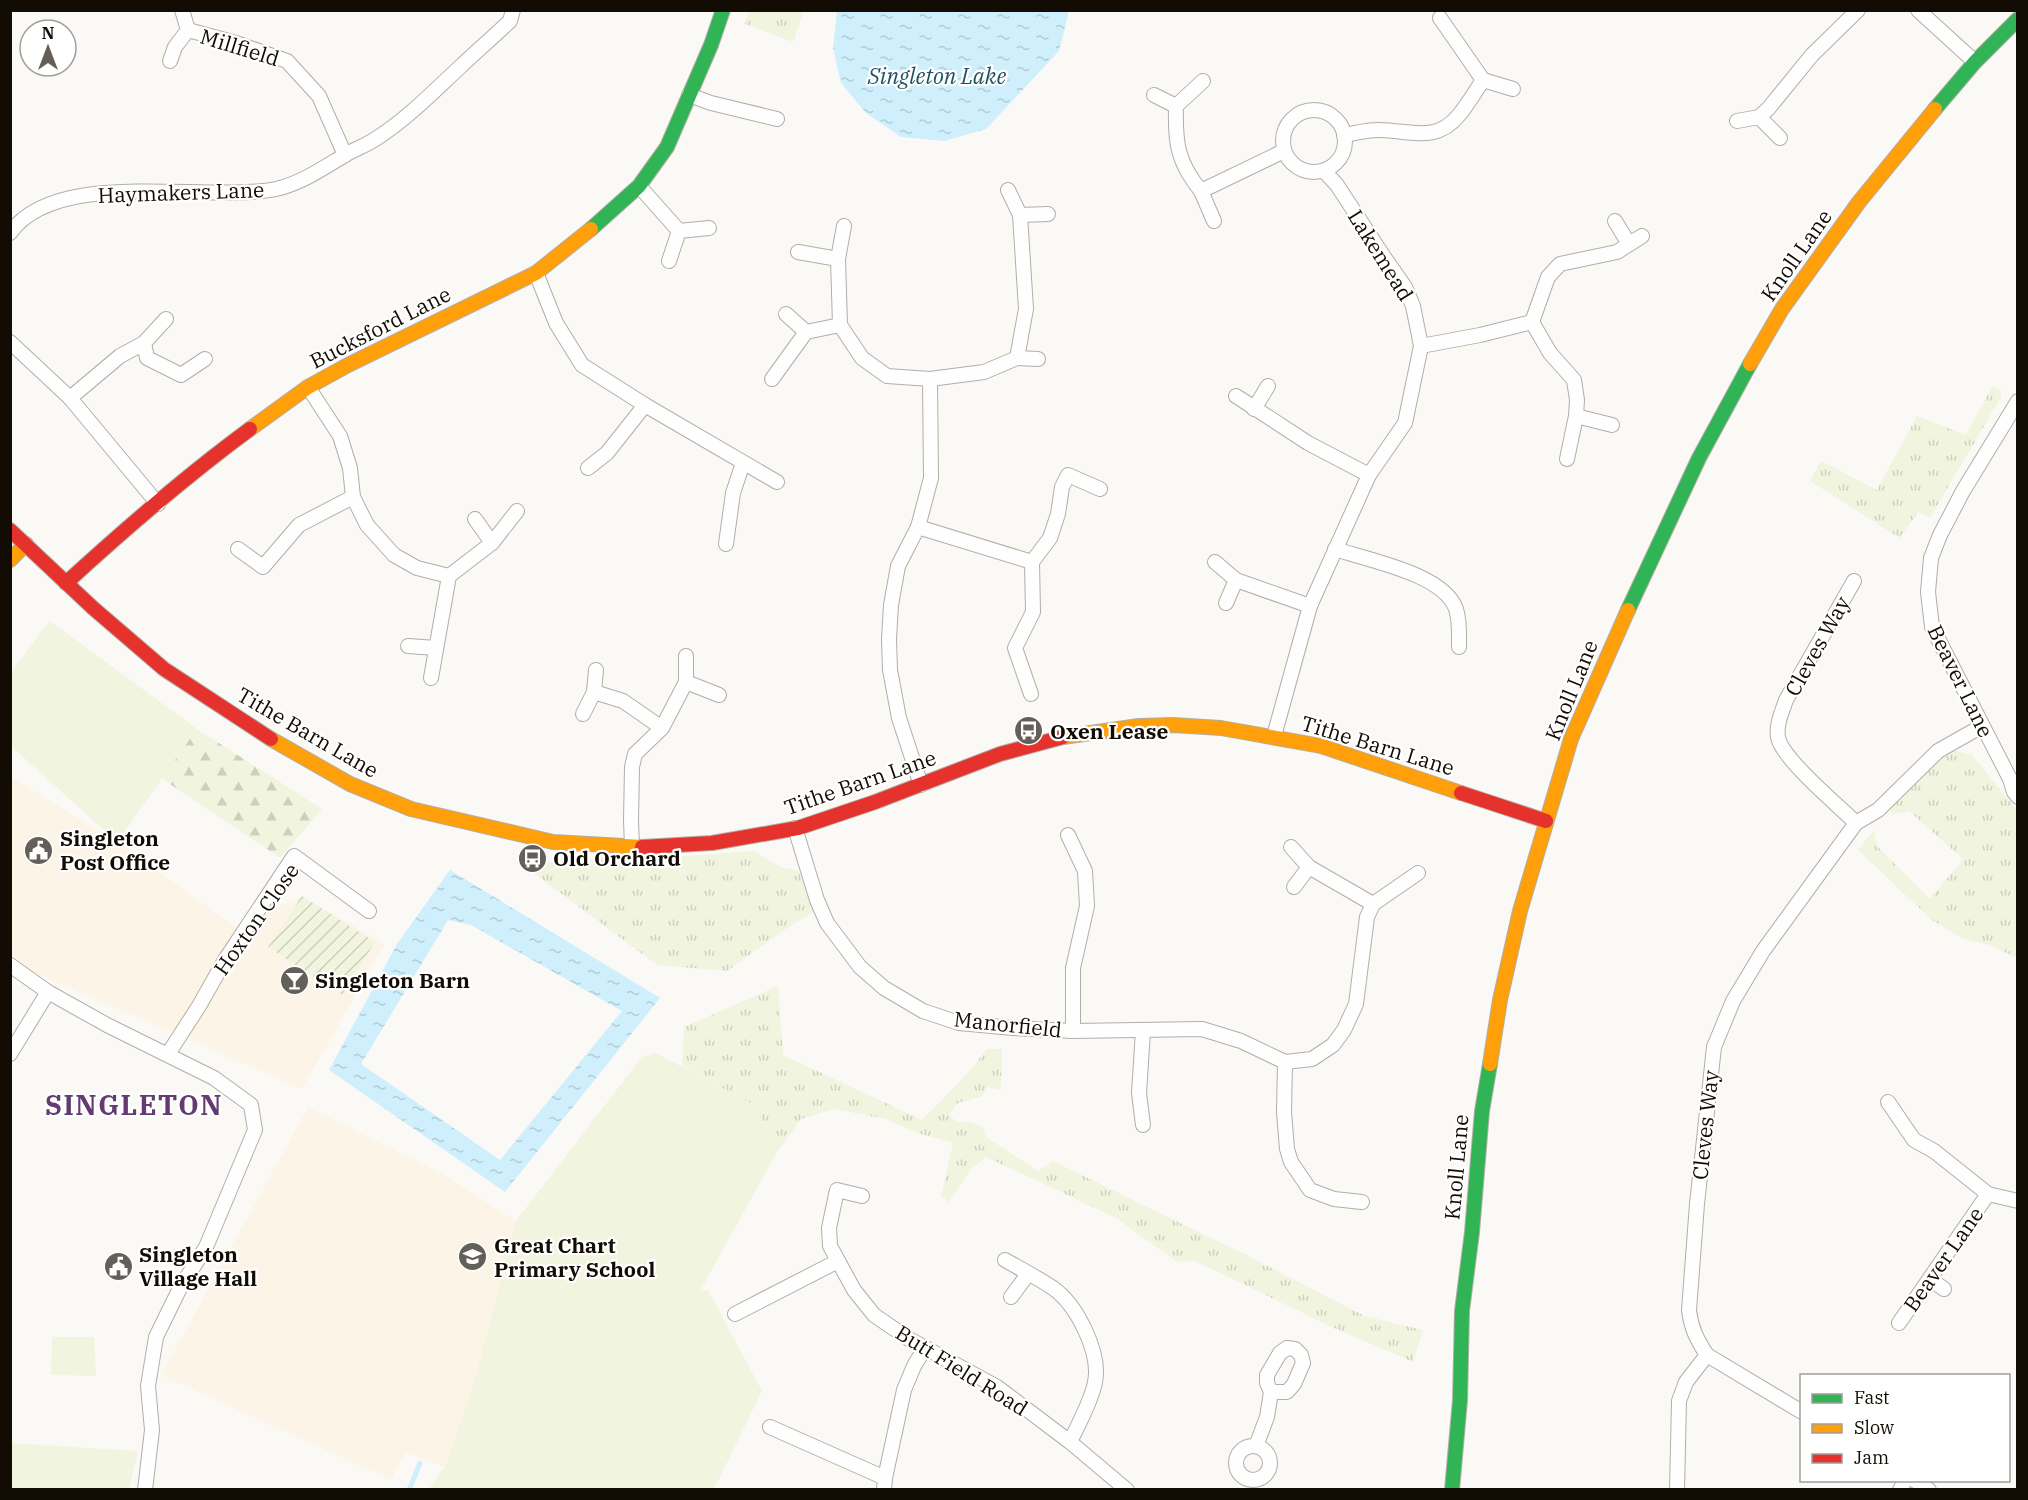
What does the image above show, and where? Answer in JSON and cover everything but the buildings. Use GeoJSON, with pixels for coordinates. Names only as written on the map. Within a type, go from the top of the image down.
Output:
{"type":"FeatureCollection","features":[{"type":"Feature","properties":{"kind":"street","name":"Millfield"},"geometry":{"type":"LineString","coordinates":[[182,10],[188,30]]}},
{"type":"Feature","properties":{"kind":"street","name":"Haymakers Lane"},"geometry":{"type":"LineString","coordinates":[[10,233],[16,225],[44,206],[79,196],[156,191],[233,192],[277,189],[317,174],[377,138],[421,105],[510,21],[513,10]]}},
{"type":"Feature","properties":{"kind":"street","name":"Bucksford Lane"},"geometry":{"type":"LineString","coordinates":[[66,583],[224,448],[308,387],[426,326],[537,273],[570,247],[639,186],[667,147],[711,45],[723,10]]}},
{"type":"Feature","properties":{"kind":"street"},"geometry":{"type":"LineString","coordinates":[[1737,121],[1759,117],[1768,109],[1812,55],[1858,10]]}},
{"type":"Feature","properties":{"kind":"street"},"geometry":{"type":"LineString","coordinates":[[1918,10],[1975,62]]}},
{"type":"Feature","properties":{"kind":"street"},"geometry":{"type":"LineString","coordinates":[[1440,18],[1483,80],[1513,89]]}},
{"type":"Feature","properties":{"kind":"street","name":"Knoll Lane"},"geometry":{"type":"LineString","coordinates":[[1452,1490],[1460,1400],[1462,1311],[1472,1232],[1482,1111],[1500,1000],[1520,911],[1571,739],[1620,626],[1699,458],[1782,309],[1859,202],[1915,132],[1975,62],[2018,19]]}},
{"type":"Feature","properties":{"kind":"street","name":"Millfield"},"geometry":{"type":"LineString","coordinates":[[170,61],[176,47],[188,30]]}},
{"type":"Feature","properties":{"kind":"street","name":"Millfield"},"geometry":{"type":"LineString","coordinates":[[188,30],[236,43],[287,61],[319,96],[345,156]]}},
{"type":"Feature","properties":{"kind":"street"},"geometry":{"type":"LineString","coordinates":[[1344,135],[1380,130],[1421,135],[1432,133],[1445,127],[1459,116],[1483,80]]}},
{"type":"Feature","properties":{"kind":"street"},"geometry":{"type":"LineString","coordinates":[[1203,81],[1176,106],[1175,136],[1181,159],[1190,178],[1201,191],[1214,220]]}},
{"type":"Feature","properties":{"kind":"street"},"geometry":{"type":"LineString","coordinates":[[689,95],[711,103],[777,119]]}},
{"type":"Feature","properties":{"kind":"street"},"geometry":{"type":"LineString","coordinates":[[1154,95],[1176,106]]}},
{"type":"Feature","properties":{"kind":"street"},"geometry":{"type":"LineString","coordinates":[[1314,110],[1328,113],[1338,122],[1344,135],[1344,149],[1337,163],[1324,171],[1312,173],[1300,169],[1290,162],[1284,151],[1283,136],[1288,123],[1300,113],[1314,110]]}},
{"type":"Feature","properties":{"kind":"street"},"geometry":{"type":"LineString","coordinates":[[1759,117],[1780,138]]}},
{"type":"Feature","properties":{"kind":"street"},"geometry":{"type":"LineString","coordinates":[[1201,191],[1284,151]]}},
{"type":"Feature","properties":{"kind":"street","name":"Lakemead"},"geometry":{"type":"LineString","coordinates":[[1274,736],[1310,606],[1369,475],[1405,423],[1421,346],[1413,306],[1406,286],[1384,257],[1337,184],[1324,171]]}},
{"type":"Feature","properties":{"kind":"street"},"geometry":{"type":"LineString","coordinates":[[639,186],[679,231]]}},
{"type":"Feature","properties":{"kind":"street"},"geometry":{"type":"LineString","coordinates":[[1008,190],[1020,215],[1026,309],[1017,358]]}},
{"type":"Feature","properties":{"kind":"street"},"geometry":{"type":"LineString","coordinates":[[1020,215],[1048,214]]}},
{"type":"Feature","properties":{"kind":"street"},"geometry":{"type":"LineString","coordinates":[[1615,221],[1629,244]]}},
{"type":"Feature","properties":{"kind":"street"},"geometry":{"type":"LineString","coordinates":[[844,226],[837,259],[840,325],[862,358],[887,376],[930,379],[984,372],[1017,358],[1038,360]]}},
{"type":"Feature","properties":{"kind":"street"},"geometry":{"type":"LineString","coordinates":[[679,231],[709,228]]}},
{"type":"Feature","properties":{"kind":"street"},"geometry":{"type":"LineString","coordinates":[[669,261],[679,231]]}},
{"type":"Feature","properties":{"kind":"street"},"geometry":{"type":"LineString","coordinates":[[1567,459],[1576,416],[1577,400],[1574,380],[1550,353],[1532,322],[1548,277],[1560,264],[1617,252],[1642,236]]}},
{"type":"Feature","properties":{"kind":"street"},"geometry":{"type":"LineString","coordinates":[[798,252],[837,259]]}},
{"type":"Feature","properties":{"kind":"street"},"geometry":{"type":"LineString","coordinates":[[537,273],[556,323],[582,365],[645,405],[777,482]]}},
{"type":"Feature","properties":{"kind":"street"},"geometry":{"type":"LineString","coordinates":[[786,314],[806,332]]}},
{"type":"Feature","properties":{"kind":"street"},"geometry":{"type":"LineString","coordinates":[[70,398],[120,356],[144,343],[166,319]]}},
{"type":"Feature","properties":{"kind":"street"},"geometry":{"type":"LineString","coordinates":[[1421,346],[1532,322]]}},
{"type":"Feature","properties":{"kind":"street"},"geometry":{"type":"LineString","coordinates":[[772,379],[806,332],[840,325]]}},
{"type":"Feature","properties":{"kind":"street"},"geometry":{"type":"LineString","coordinates":[[10,342],[70,398],[158,504]]}},
{"type":"Feature","properties":{"kind":"street"},"geometry":{"type":"LineString","coordinates":[[144,343],[147,358],[181,375],[205,359]]}},
{"type":"Feature","properties":{"kind":"street"},"geometry":{"type":"LineString","coordinates":[[921,785],[899,718],[890,670],[889,639],[891,605],[898,566],[918,527],[931,478],[930,379]]}},
{"type":"Feature","properties":{"kind":"street"},"geometry":{"type":"LineString","coordinates":[[1254,409],[1268,386]]}},
{"type":"Feature","properties":{"kind":"street"},"geometry":{"type":"LineString","coordinates":[[308,387],[340,436],[350,468],[352,497],[367,525],[394,555],[417,568],[449,576]]}},
{"type":"Feature","properties":{"kind":"street"},"geometry":{"type":"LineString","coordinates":[[1236,396],[1308,443],[1369,475]]}},
{"type":"Feature","properties":{"kind":"street","name":"Beaver Lane"},"geometry":{"type":"LineString","coordinates":[[2018,401],[1963,490],[1940,535],[1931,558],[1928,578],[1929,613],[1932,627],[2018,797]]}},
{"type":"Feature","properties":{"kind":"street"},"geometry":{"type":"LineString","coordinates":[[588,468],[607,453],[645,405]]}},
{"type":"Feature","properties":{"kind":"street"},"geometry":{"type":"LineString","coordinates":[[1576,416],[1612,425]]}},
{"type":"Feature","properties":{"kind":"street"},"geometry":{"type":"LineString","coordinates":[[726,544],[733,493],[743,463]]}},
{"type":"Feature","properties":{"kind":"street"},"geometry":{"type":"LineString","coordinates":[[1031,694],[1015,648],[1033,612],[1032,562],[1050,538],[1058,514],[1062,487],[1068,475],[1100,489]]}},
{"type":"Feature","properties":{"kind":"street"},"geometry":{"type":"LineString","coordinates":[[238,549],[263,567],[299,525],[352,497]]}},
{"type":"Feature","properties":{"kind":"street"},"geometry":{"type":"LineString","coordinates":[[431,678],[449,576],[492,543],[517,511]]}},
{"type":"Feature","properties":{"kind":"street"},"geometry":{"type":"LineString","coordinates":[[475,519],[492,543]]}},
{"type":"Feature","properties":{"kind":"street"},"geometry":{"type":"LineString","coordinates":[[918,527],[1032,562]]}},
{"type":"Feature","properties":{"kind":"street","name":"Tithe Barn Lane"},"geometry":{"type":"LineString","coordinates":[[10,530],[66,583],[164,669],[256,730],[350,784],[411,809],[553,842],[632,847],[712,843],[795,828],[921,785],[1000,754],[1054,738],[1094,731],[1173,724],[1221,728],[1321,746],[1546,821]]}},
{"type":"Feature","properties":{"kind":"street"},"geometry":{"type":"LineString","coordinates":[[10,560],[26,543]]}},
{"type":"Feature","properties":{"kind":"street"},"geometry":{"type":"LineString","coordinates":[[1335,549],[1426,578],[1448,594],[1456,610],[1459,647]]}},
{"type":"Feature","properties":{"kind":"street"},"geometry":{"type":"LineString","coordinates":[[1215,562],[1236,580],[1310,606]]}},
{"type":"Feature","properties":{"kind":"street"},"geometry":{"type":"LineString","coordinates":[[1226,603],[1236,580]]}},
{"type":"Feature","properties":{"kind":"street","name":"Cleves Way"},"geometry":{"type":"LineString","coordinates":[[1854,581],[1786,700],[1778,722],[1778,738],[1787,756],[1856,823]]}},
{"type":"Feature","properties":{"kind":"street"},"geometry":{"type":"LineString","coordinates":[[408,645],[436,648]]}},
{"type":"Feature","properties":{"kind":"street"},"geometry":{"type":"LineString","coordinates":[[632,847],[632,768],[635,754],[662,728],[686,682],[686,656]]}},
{"type":"Feature","properties":{"kind":"street"},"geometry":{"type":"LineString","coordinates":[[583,714],[594,692],[596,670]]}},
{"type":"Feature","properties":{"kind":"street"},"geometry":{"type":"LineString","coordinates":[[686,682],[719,694]]}},
{"type":"Feature","properties":{"kind":"street"},"geometry":{"type":"LineString","coordinates":[[594,692],[624,701],[662,728]]}},
{"type":"Feature","properties":{"kind":"street","name":"Cleves Way"},"geometry":{"type":"LineString","coordinates":[[1800,1411],[1707,1355],[1690,1326],[1689,1310],[1697,1204],[1714,1047],[1733,1001],[1763,951],[1856,823],[1878,810],[1938,751],[1982,726]]}},
{"type":"Feature","properties":{"kind":"street","name":"Manorfield"},"geometry":{"type":"LineString","coordinates":[[795,828],[817,900],[827,923],[860,967],[884,988],[923,1011],[959,1023],[1013,1028],[1202,1029],[1241,1041],[1285,1062]]}},
{"type":"Feature","properties":{"kind":"street","name":"Manorfield"},"geometry":{"type":"LineString","coordinates":[[1068,835],[1085,871],[1087,906],[1073,968],[1073,1030]]}},
{"type":"Feature","properties":{"kind":"street"},"geometry":{"type":"LineString","coordinates":[[1291,847],[1309,867],[1373,904]]}},
{"type":"Feature","properties":{"kind":"street","name":"Hoxton Close"},"geometry":{"type":"LineString","coordinates":[[168,1054],[230,953],[294,856],[369,911]]}},
{"type":"Feature","properties":{"kind":"street"},"geometry":{"type":"LineString","coordinates":[[1294,887],[1309,867]]}},
{"type":"Feature","properties":{"kind":"street"},"geometry":{"type":"LineString","coordinates":[[1362,1202],[1334,1199],[1310,1190],[1291,1162],[1287,1149],[1284,1112],[1285,1062],[1312,1059],[1333,1045],[1344,1030],[1356,1005],[1367,917],[1373,904],[1418,873]]}},
{"type":"Feature","properties":{"kind":"street"},"geometry":{"type":"LineString","coordinates":[[10,965],[48,992],[152,1049],[168,1054],[214,1078],[251,1105],[255,1130],[206,1247],[180,1288],[156,1337],[148,1386],[152,1430],[145,1490]]}},
{"type":"Feature","properties":{"kind":"street"},"geometry":{"type":"LineString","coordinates":[[10,1054],[48,992]]}},
{"type":"Feature","properties":{"kind":"street"},"geometry":{"type":"LineString","coordinates":[[1143,1030],[1140,1093],[1143,1125]]}},
{"type":"Feature","properties":{"kind":"street","name":"Beaver Lane"},"geometry":{"type":"LineString","coordinates":[[1888,1102],[1914,1140],[1934,1151],[1988,1194],[2018,1201]]}},
{"type":"Feature","properties":{"kind":"street","name":"Butt Field Road"},"geometry":{"type":"LineString","coordinates":[[862,1196],[837,1190],[829,1234],[830,1246],[854,1290],[874,1315],[925,1348],[953,1361],[997,1387],[1070,1442],[1127,1490]]}},
{"type":"Feature","properties":{"kind":"street","name":"Beaver Lane"},"geometry":{"type":"LineString","coordinates":[[1899,1323],[1988,1194]]}},
{"type":"Feature","properties":{"kind":"street"},"geometry":{"type":"LineString","coordinates":[[1005,1260],[1055,1289],[1074,1310],[1090,1342],[1095,1357],[1095,1383],[1070,1442]]}},
{"type":"Feature","properties":{"kind":"street"},"geometry":{"type":"LineString","coordinates":[[735,1314],[838,1262]]}},
{"type":"Feature","properties":{"kind":"street"},"geometry":{"type":"LineString","coordinates":[[1011,1297],[1028,1274]]}},
{"type":"Feature","properties":{"kind":"street"},"geometry":{"type":"LineString","coordinates":[[1930,1279],[1944,1289]]}},
{"type":"Feature","properties":{"kind":"street"},"geometry":{"type":"LineString","coordinates":[[770,1427],[884,1484],[904,1390],[925,1348]]}},
{"type":"Feature","properties":{"kind":"street"},"geometry":{"type":"LineString","coordinates":[[1677,1490],[1679,1401],[1686,1382],[1707,1355]]}},
{"type":"Feature","properties":{"kind":"street"},"geometry":{"type":"LineString","coordinates":[[1256,1446],[1268,1417],[1271,1392]]}},
{"type":"Feature","properties":{"kind":"street"},"geometry":{"type":"LineString","coordinates":[[1256,1446],[1262,1448],[1270,1457],[1270,1469],[1263,1478],[1250,1485],[1238,1471],[1236,1461],[1241,1451],[1256,1446]]}},
{"type":"Feature","properties":{"kind":"shaded area"},"geometry":{"type":"Polygon","coordinates":[[[10,776],[117,842],[236,927],[302,896],[385,944],[302,1089],[33,972],[11,955],[10,776]]]}},
{"type":"Feature","properties":{"kind":"shaded area","name":"Great Chart Primary School"},"geometry":{"type":"Polygon","coordinates":[[[656,1053],[777,1152],[506,1489],[406,1453],[391,1480],[161,1375],[308,1107],[440,1172],[516,1221],[642,1057],[656,1053]]]}},
{"type":"Feature","properties":{"kind":"green space"},"geometry":{"type":"Polygon","coordinates":[[[749,10],[804,11],[793,42],[745,24],[749,10]]]}},
{"type":"Feature","properties":{"kind":"green space"},"geometry":{"type":"Polygon","coordinates":[[[1992,387],[2001,390],[2001,397],[1930,518],[1918,512],[1900,538],[1810,481],[1821,461],[1877,490],[1917,416],[1966,435],[1992,387]]]}},
{"type":"Feature","properties":{"kind":"green space"},"geometry":{"type":"Polygon","coordinates":[[[50,621],[197,729],[117,842],[11,746],[11,672],[50,621]]]}},
{"type":"Feature","properties":{"kind":"green space"},"geometry":{"type":"Polygon","coordinates":[[[197,729],[322,809],[280,858],[161,778],[197,729]]]}},
{"type":"Feature","properties":{"kind":"green space"},"geometry":{"type":"Polygon","coordinates":[[[1956,751],[1972,755],[2017,810],[2017,958],[1990,945],[1963,939],[1932,920],[1858,850],[1874,830],[1877,846],[1930,899],[1963,859],[1909,811],[1893,814],[1889,810],[1939,758],[1948,752],[1956,751]]]}},
{"type":"Feature","properties":{"kind":"green space"},"geometry":{"type":"Polygon","coordinates":[[[754,851],[780,867],[799,871],[814,912],[787,928],[727,971],[657,965],[523,865],[608,857],[641,859],[754,851]]]}},
{"type":"Feature","properties":{"kind":"green space"},"geometry":{"type":"Polygon","coordinates":[[[302,896],[375,942],[342,995],[268,947],[302,896]]]}},
{"type":"Feature","properties":{"kind":"green space"},"geometry":{"type":"Polygon","coordinates":[[[778,986],[783,1055],[922,1120],[964,1077],[987,1049],[1002,1049],[1001,1090],[987,1087],[983,1096],[958,1103],[949,1115],[957,1122],[971,1122],[983,1127],[986,1137],[1038,1171],[1053,1161],[1365,1316],[1423,1330],[1413,1362],[1332,1327],[1195,1261],[1177,1262],[1116,1218],[986,1157],[972,1168],[949,1202],[941,1196],[953,1143],[914,1132],[886,1119],[834,1109],[801,1119],[777,1152],[754,1105],[682,1066],[684,1027],[778,986]]]}},
{"type":"Feature","properties":{"kind":"green space"},"geometry":{"type":"Polygon","coordinates":[[[656,1053],[754,1105],[777,1152],[700,1291],[708,1290],[762,1391],[714,1489],[429,1489],[445,1467],[473,1387],[516,1221],[642,1057],[656,1053]]]}},
{"type":"Feature","properties":{"kind":"green space"},"geometry":{"type":"Polygon","coordinates":[[[52,1337],[94,1337],[96,1376],[51,1375],[52,1337]]]}},
{"type":"Feature","properties":{"kind":"green space"},"geometry":{"type":"Polygon","coordinates":[[[10,1443],[138,1451],[129,1489],[11,1489],[10,1443]]]}},
{"type":"Feature","properties":{"kind":"water","name":"Singleton Lake"},"geometry":{"type":"Polygon","coordinates":[[[837,10],[1069,11],[1059,51],[986,129],[944,141],[901,137],[866,113],[841,83],[833,48],[837,10]]]}},
{"type":"Feature","properties":{"kind":"water"},"geometry":{"type":"Polygon","coordinates":[[[450,870],[660,998],[505,1192],[329,1070],[397,944],[450,870]],[[448,920],[361,1064],[500,1160],[622,1011],[471,925],[448,920]]]}},
{"type":"Feature","properties":{"kind":"waterway"},"geometry":{"type":"LineString","coordinates":[[409,1490],[420,1463]]}},
{"type":"Feature","properties":{"kind":"traffic: fast"},"geometry":{"type":"LineString","coordinates":[[591,229],[639,186],[667,147],[711,45],[723,10]]}},
{"type":"Feature","properties":{"kind":"traffic: fast"},"geometry":{"type":"LineString","coordinates":[[1935,109],[1975,62],[2018,19]]}},
{"type":"Feature","properties":{"kind":"traffic: fast"},"geometry":{"type":"LineString","coordinates":[[1628,610],[1699,458],[1750,364]]}},
{"type":"Feature","properties":{"kind":"traffic: fast"},"geometry":{"type":"LineString","coordinates":[[1452,1490],[1460,1400],[1462,1311],[1472,1232],[1482,1111],[1490,1064]]}},
{"type":"Feature","properties":{"kind":"traffic: slow"},"geometry":{"type":"LineString","coordinates":[[1750,364],[1782,309],[1859,202],[1935,109]]}},
{"type":"Feature","properties":{"kind":"traffic: slow"},"geometry":{"type":"LineString","coordinates":[[250,429],[308,387],[348,365],[536,273],[591,229]]}},
{"type":"Feature","properties":{"kind":"traffic: slow"},"geometry":{"type":"LineString","coordinates":[[10,560],[26,544]]}},
{"type":"Feature","properties":{"kind":"traffic: slow"},"geometry":{"type":"LineString","coordinates":[[1490,1064],[1500,1000],[1520,911],[1571,739],[1628,610]]}},
{"type":"Feature","properties":{"kind":"traffic: slow"},"geometry":{"type":"LineString","coordinates":[[1063,737],[1139,726],[1173,725],[1221,728],[1321,746],[1461,793]]}},
{"type":"Feature","properties":{"kind":"traffic: slow"},"geometry":{"type":"LineString","coordinates":[[271,739],[350,784],[411,809],[553,842],[642,847]]}},
{"type":"Feature","properties":{"kind":"traffic: jam"},"geometry":{"type":"LineString","coordinates":[[66,583],[156,503],[250,429]]}},
{"type":"Feature","properties":{"kind":"traffic: jam"},"geometry":{"type":"LineString","coordinates":[[10,530],[93,608],[164,669],[271,739]]}},
{"type":"Feature","properties":{"kind":"traffic: jam"},"geometry":{"type":"LineString","coordinates":[[642,847],[712,843],[798,828],[875,802],[1000,754],[1063,737]]}},
{"type":"Feature","properties":{"kind":"traffic: jam"},"geometry":{"type":"LineString","coordinates":[[1461,793],[1546,821]]}},
{"type":"Feature","properties":{"kind":"place","name":"Oxen Lease"},"geometry":{"type":"Point","coordinates":[1029,731]}},
{"type":"Feature","properties":{"kind":"place","name":"Singleton Post Office"},"geometry":{"type":"Point","coordinates":[39,850]}},
{"type":"Feature","properties":{"kind":"place","name":"Old Orchard"},"geometry":{"type":"Point","coordinates":[532,858]}},
{"type":"Feature","properties":{"kind":"place","name":"Singleton Barn"},"geometry":{"type":"Point","coordinates":[294,980]}},
{"type":"Feature","properties":{"kind":"place","name":"Great Chart Primary School"},"geometry":{"type":"Point","coordinates":[473,1257]}},
{"type":"Feature","properties":{"kind":"place","name":"Singleton Village Hall"},"geometry":{"type":"Point","coordinates":[118,1266]}},
{"type":"Feature","properties":{"kind":"district","name":"SINGLETON"},"geometry":{"type":"Point","coordinates":[134,1104]}}]}
